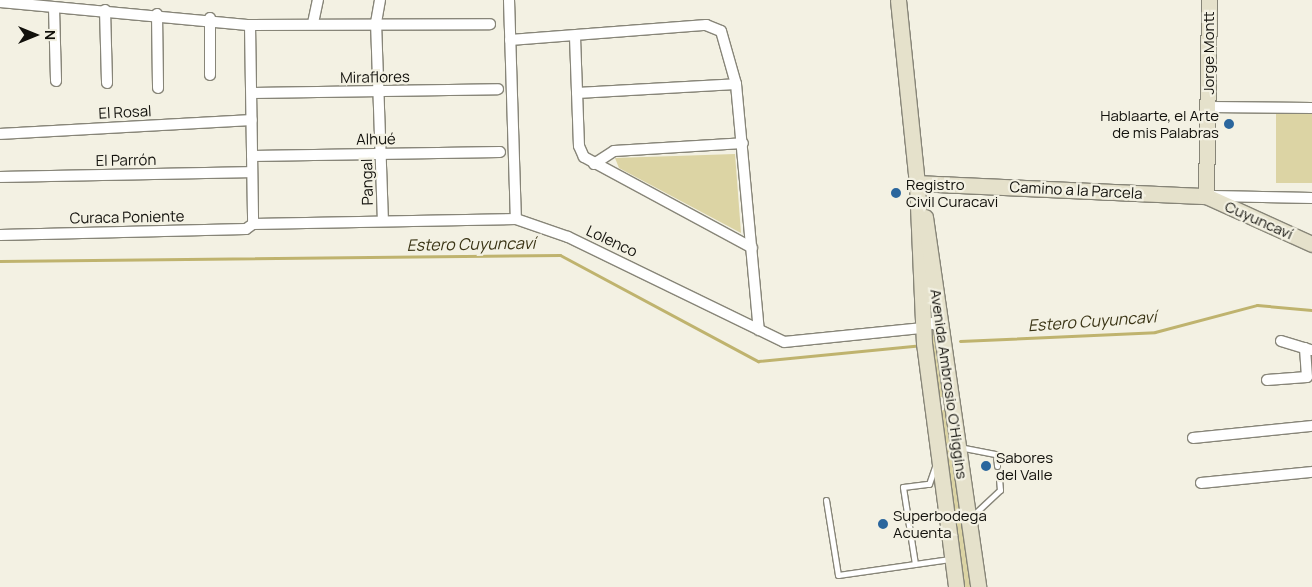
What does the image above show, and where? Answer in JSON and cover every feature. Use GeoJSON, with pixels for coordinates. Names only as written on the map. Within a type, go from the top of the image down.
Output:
{"type":"FeatureCollection","features":[{"type":"Feature","properties":{"kind":"main road","name":"Avenida Ambrosio O'Higgins"},"geometry":{"type":"LineString","coordinates":[[898,0],[917,183],[923,328],[956,587]]}},
{"type":"Feature","properties":{"kind":"main road","name":"Jorge Montt"},"geometry":{"type":"LineString","coordinates":[[1206,196],[1209,106],[1209,0]]}},
{"type":"Feature","properties":{"kind":"main road","name":"Avenida Ambrosio O'Higgins"},"geometry":{"type":"LineString","coordinates":[[917,183],[931,243],[957,447],[978,587]]}},
{"type":"Feature","properties":{"kind":"main road","name":"Camino a la Parcela"},"geometry":{"type":"LineString","coordinates":[[917,183],[1206,196]]}},
{"type":"Feature","properties":{"kind":"main road","name":"Cuyuncaví"},"geometry":{"type":"LineString","coordinates":[[1206,196],[1312,244]]}},
{"type":"Feature","properties":{"kind":"street"},"geometry":{"type":"LineString","coordinates":[[313,23],[318,0]]}},
{"type":"Feature","properties":{"kind":"street","name":"Pangal"},"geometry":{"type":"LineString","coordinates":[[380,0],[376,22],[380,92],[383,221]]}},
{"type":"Feature","properties":{"kind":"street"},"geometry":{"type":"LineString","coordinates":[[509,0],[516,219]]}},
{"type":"Feature","properties":{"kind":"street"},"geometry":{"type":"LineString","coordinates":[[0,2],[54,8],[210,18],[250,25],[376,22],[387,26],[490,24]]}},
{"type":"Feature","properties":{"kind":"street"},"geometry":{"type":"LineString","coordinates":[[54,8],[56,81]]}},
{"type":"Feature","properties":{"kind":"street"},"geometry":{"type":"LineString","coordinates":[[105,10],[107,83]]}},
{"type":"Feature","properties":{"kind":"street"},"geometry":{"type":"LineString","coordinates":[[157,14],[158,88]]}},
{"type":"Feature","properties":{"kind":"street"},"geometry":{"type":"LineString","coordinates":[[210,18],[210,75]]}},
{"type":"Feature","properties":{"kind":"street"},"geometry":{"type":"LineString","coordinates":[[250,25],[253,224]]}},
{"type":"Feature","properties":{"kind":"street"},"geometry":{"type":"LineString","coordinates":[[510,40],[575,37],[713,25],[725,37],[736,84],[760,330]]}},
{"type":"Feature","properties":{"kind":"street"},"geometry":{"type":"LineString","coordinates":[[575,37],[580,150],[594,164],[752,248]]}},
{"type":"Feature","properties":{"kind":"street"},"geometry":{"type":"LineString","coordinates":[[577,93],[736,84]]}},
{"type":"Feature","properties":{"kind":"street","name":"Miraflores"},"geometry":{"type":"LineString","coordinates":[[252,93],[498,89]]}},
{"type":"Feature","properties":{"kind":"street"},"geometry":{"type":"LineString","coordinates":[[1209,106],[1312,108]]}},
{"type":"Feature","properties":{"kind":"street","name":"El Rosal"},"geometry":{"type":"LineString","coordinates":[[0,134],[252,120]]}},
{"type":"Feature","properties":{"kind":"street"},"geometry":{"type":"LineString","coordinates":[[594,164],[614,151],[743,143]]}},
{"type":"Feature","properties":{"kind":"street","name":"Alhué"},"geometry":{"type":"LineString","coordinates":[[252,156],[500,152]]}},
{"type":"Feature","properties":{"kind":"street","name":"El Parrón"},"geometry":{"type":"LineString","coordinates":[[0,177],[252,172]]}},
{"type":"Feature","properties":{"kind":"street"},"geometry":{"type":"LineString","coordinates":[[1206,196],[1312,198]]}},
{"type":"Feature","properties":{"kind":"street","name":"Lolenco"},"geometry":{"type":"LineString","coordinates":[[253,224],[516,219],[568,237],[760,330],[791,343],[923,328],[932,323],[941,328]]}},
{"type":"Feature","properties":{"kind":"street","name":"Curaca Poniente"},"geometry":{"type":"LineString","coordinates":[[0,235],[246,229],[253,224]]}},
{"type":"Feature","properties":{"kind":"street"},"geometry":{"type":"LineString","coordinates":[[1267,380],[1308,377],[1309,349],[1281,341]]}},
{"type":"Feature","properties":{"kind":"street"},"geometry":{"type":"LineString","coordinates":[[1194,438],[1312,426]]}},
{"type":"Feature","properties":{"kind":"street"},"geometry":{"type":"LineString","coordinates":[[1201,483],[1312,472]]}},
{"type":"Feature","properties":{"kind":"lane"},"geometry":{"type":"LineString","coordinates":[[957,447],[996,454],[997,466]]}},
{"type":"Feature","properties":{"kind":"lane"},"geometry":{"type":"LineString","coordinates":[[915,564],[903,487],[929,484],[939,458]]}},
{"type":"Feature","properties":{"kind":"lane"},"geometry":{"type":"LineString","coordinates":[[968,520],[1000,490],[998,479]]}},
{"type":"Feature","properties":{"kind":"lane"},"geometry":{"type":"LineString","coordinates":[[826,500],[838,576],[953,558]]}},
{"type":"Feature","properties":{"kind":"shaded area"},"geometry":{"type":"Polygon","coordinates":[[[1276,112],[1312,112],[1312,183],[1276,183],[1276,112]]]}},
{"type":"Feature","properties":{"kind":"shaded area"},"geometry":{"type":"Polygon","coordinates":[[[735,154],[741,233],[619,168],[615,158],[735,154]]]}},
{"type":"Feature","properties":{"kind":"shaded area"},"geometry":{"type":"Polygon","coordinates":[[[930,299],[945,396],[937,398],[928,312],[930,299]]]}},
{"type":"Feature","properties":{"kind":"shaded area"},"geometry":{"type":"Polygon","coordinates":[[[947,409],[973,587],[964,587],[940,411],[947,409]]]}},
{"type":"Feature","properties":{"kind":"waterway","name":"Estero Cuyuncaví"},"geometry":{"type":"LineString","coordinates":[[0,261],[560,255],[758,361],[915,346]]}},
{"type":"Feature","properties":{"kind":"waterway","name":"Estero Cuyuncaví"},"geometry":{"type":"LineString","coordinates":[[960,341],[1155,332],[1257,305],[1312,310]]}},
{"type":"Feature","properties":{"kind":"place","name":"Hablaarte, el Arte de mis Palabras"},"geometry":{"type":"Point","coordinates":[1229,124]}},
{"type":"Feature","properties":{"kind":"place","name":"Registro Civil Curacavi"},"geometry":{"type":"Point","coordinates":[896,193]}},
{"type":"Feature","properties":{"kind":"place","name":"Sabores del Valle"},"geometry":{"type":"Point","coordinates":[986,466]}},
{"type":"Feature","properties":{"kind":"place","name":"Superbodega Acuenta"},"geometry":{"type":"Point","coordinates":[883,524]}}]}
